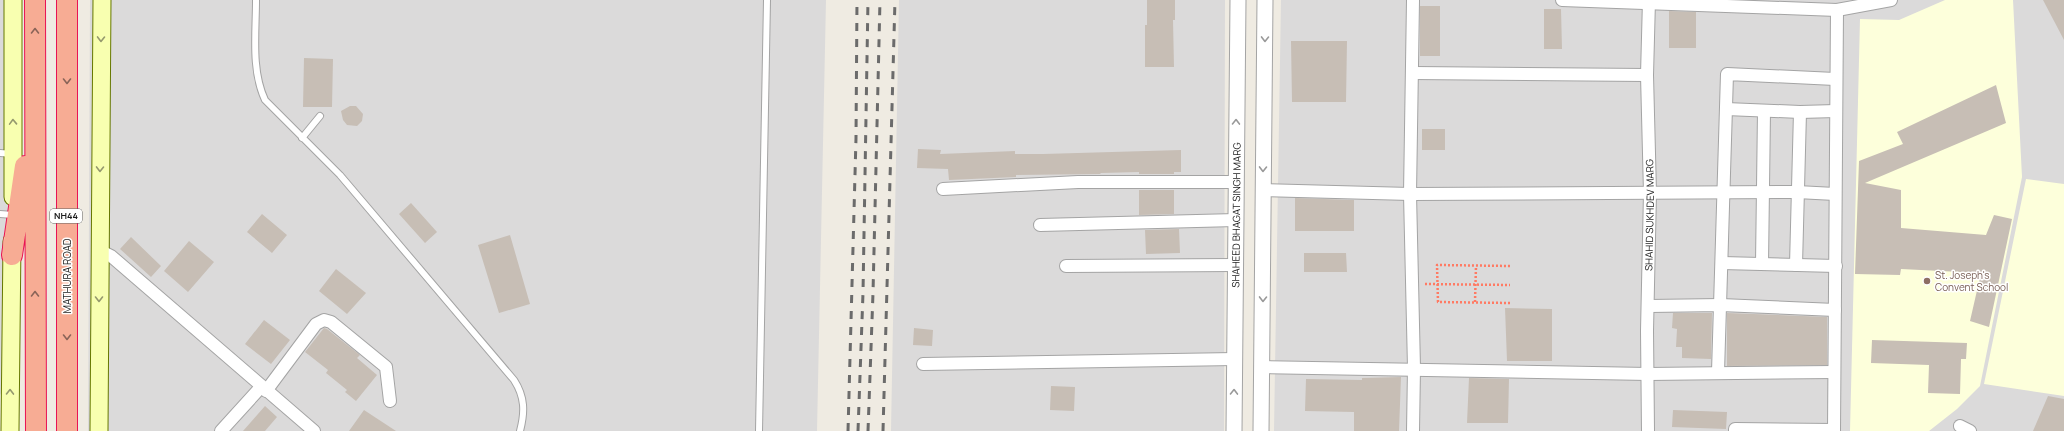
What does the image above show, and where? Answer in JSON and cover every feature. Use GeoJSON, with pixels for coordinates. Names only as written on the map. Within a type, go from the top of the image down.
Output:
{"type":"FeatureCollection","features":[{"type":"Feature","properties":{"kind":"highway","name":"NH44"},"geometry":{"type":"LineString","coordinates":[[35,0],[36,431]]}},
{"type":"Feature","properties":{"kind":"highway","name":"MATHURA ROAD"},"geometry":{"type":"LineString","coordinates":[[67,0],[67,431]]}},
{"type":"Feature","properties":{"kind":"highway"},"geometry":{"type":"LineString","coordinates":[[12,255],[35,102]]}},
{"type":"Feature","properties":{"kind":"main road"},"geometry":{"type":"LineString","coordinates":[[10,431],[12,255],[6,215],[7,153],[12,97],[13,0]]}},
{"type":"Feature","properties":{"kind":"main road"},"geometry":{"type":"LineString","coordinates":[[99,431],[99,250],[102,0]]}},
{"type":"Feature","properties":{"kind":"street","name":"SHAHEED BHAGAT SINGH MARG"},"geometry":{"type":"LineString","coordinates":[[1234,431],[1235,182],[1238,0]]}},
{"type":"Feature","properties":{"kind":"street"},"geometry":{"type":"LineString","coordinates":[[1261,431],[1265,0]]}},
{"type":"Feature","properties":{"kind":"street"},"geometry":{"type":"LineString","coordinates":[[1413,0],[1410,194],[1414,368],[1413,431]]}},
{"type":"Feature","properties":{"kind":"street"},"geometry":{"type":"LineString","coordinates":[[1562,0],[1837,10],[1891,0]]}},
{"type":"Feature","properties":{"kind":"street","name":"SHAHID SUKHDEV MARG"},"geometry":{"type":"LineString","coordinates":[[1648,431],[1650,193],[1647,75],[1649,2]]}},
{"type":"Feature","properties":{"kind":"street"},"geometry":{"type":"LineString","coordinates":[[1735,431],[1735,429],[1834,430],[1836,310],[1835,79],[1837,10]]}},
{"type":"Feature","properties":{"kind":"street"},"geometry":{"type":"LineString","coordinates":[[1413,73],[1647,75]]}},
{"type":"Feature","properties":{"kind":"street"},"geometry":{"type":"LineString","coordinates":[[1718,372],[1722,263],[1722,192],[1727,74],[1835,79]]}},
{"type":"Feature","properties":{"kind":"street"},"geometry":{"type":"LineString","coordinates":[[1726,109],[1800,112],[1836,111]]}},
{"type":"Feature","properties":{"kind":"street"},"geometry":{"type":"LineString","coordinates":[[1762,264],[1764,111]]}},
{"type":"Feature","properties":{"kind":"street"},"geometry":{"type":"LineString","coordinates":[[1796,265],[1800,112]]}},
{"type":"Feature","properties":{"kind":"street"},"geometry":{"type":"LineString","coordinates":[[943,189],[1078,182],[1235,182]]}},
{"type":"Feature","properties":{"kind":"street"},"geometry":{"type":"LineString","coordinates":[[1263,190],[1410,194],[1722,192],[1797,192],[1835,194]]}},
{"type":"Feature","properties":{"kind":"street"},"geometry":{"type":"LineString","coordinates":[[1040,225],[1236,220]]}},
{"type":"Feature","properties":{"kind":"street"},"geometry":{"type":"LineString","coordinates":[[99,250],[111,256],[263,389],[314,431]]}},
{"type":"Feature","properties":{"kind":"street"},"geometry":{"type":"LineString","coordinates":[[1722,263],[1836,266]]}},
{"type":"Feature","properties":{"kind":"street"},"geometry":{"type":"LineString","coordinates":[[1066,266],[1235,265]]}},
{"type":"Feature","properties":{"kind":"street"},"geometry":{"type":"LineString","coordinates":[[1648,306],[1721,305],[1836,310]]}},
{"type":"Feature","properties":{"kind":"street"},"geometry":{"type":"LineString","coordinates":[[221,431],[263,389],[316,324],[324,320],[331,322],[386,367],[390,401]]}},
{"type":"Feature","properties":{"kind":"street"},"geometry":{"type":"LineString","coordinates":[[923,364],[1234,359]]}},
{"type":"Feature","properties":{"kind":"street"},"geometry":{"type":"LineString","coordinates":[[1262,367],[1414,368],[1648,374],[1718,372],[1834,372]]}},
{"type":"Feature","properties":{"kind":"lane"},"geometry":{"type":"LineString","coordinates":[[256,0],[256,68],[260,91],[272,110],[340,175],[514,380],[523,399],[523,415],[520,431]]}},
{"type":"Feature","properties":{"kind":"lane"},"geometry":{"type":"LineString","coordinates":[[759,431],[767,0]]}},
{"type":"Feature","properties":{"kind":"lane"},"geometry":{"type":"LineString","coordinates":[[302,138],[320,116]]}},
{"type":"Feature","properties":{"kind":"path"},"geometry":{"type":"LineString","coordinates":[[1510,266],[1437,265],[1438,302],[1510,303]]}},
{"type":"Feature","properties":{"kind":"path"},"geometry":{"type":"LineString","coordinates":[[1475,302],[1476,266]]}},
{"type":"Feature","properties":{"kind":"path"},"geometry":{"type":"LineString","coordinates":[[1412,284],[1510,285]]}},
{"type":"Feature","properties":{"kind":"shaded area"},"geometry":{"type":"Polygon","coordinates":[[[0,0],[12,0],[7,383],[0,395],[0,0]]]}},
{"type":"Feature","properties":{"kind":"shaded area"},"geometry":{"type":"Polygon","coordinates":[[[90,0],[826,0],[817,431],[88,431],[90,0]]]}},
{"type":"Feature","properties":{"kind":"shaded area"},"geometry":{"type":"Polygon","coordinates":[[[899,0],[1225,0],[1224,431],[891,431],[899,0]]]}},
{"type":"Feature","properties":{"kind":"shaded area"},"geometry":{"type":"Polygon","coordinates":[[[1281,0],[2064,0],[2064,431],[1274,431],[1281,0]]]}},
{"type":"Feature","properties":{"kind":"shaded area","name":"St. Joseph's Convent School"},"geometry":{"type":"Polygon","coordinates":[[[1945,0],[2013,0],[2022,177],[1980,386],[1957,409],[1929,431],[1850,431],[1860,19],[1899,20],[1945,0]]]}},
{"type":"Feature","properties":{"kind":"shaded area"},"geometry":{"type":"Polygon","coordinates":[[[2026,179],[2064,184],[2064,396],[1984,384],[2026,179]]]}},
{"type":"Feature","properties":{"kind":"building"},"geometry":{"type":"Polygon","coordinates":[[[1147,0],[1175,0],[1175,20],[1173,20],[1174,67],[1145,67],[1145,25],[1147,25],[1147,0]]]}},
{"type":"Feature","properties":{"kind":"building"},"geometry":{"type":"Polygon","coordinates":[[[2043,0],[2064,0],[2064,40],[2043,0]]]}},
{"type":"Feature","properties":{"kind":"building"},"geometry":{"type":"Polygon","coordinates":[[[1420,6],[1440,6],[1440,56],[1420,56],[1420,6]]]}},
{"type":"Feature","properties":{"kind":"building"},"geometry":{"type":"Polygon","coordinates":[[[1544,9],[1561,9],[1562,49],[1544,49],[1544,9]]]}},
{"type":"Feature","properties":{"kind":"building"},"geometry":{"type":"Polygon","coordinates":[[[1669,11],[1696,12],[1696,48],[1669,48],[1669,11]]]}},
{"type":"Feature","properties":{"kind":"building"},"geometry":{"type":"Polygon","coordinates":[[[1291,41],[1347,41],[1346,102],[1292,102],[1291,41]]]}},
{"type":"Feature","properties":{"kind":"building"},"geometry":{"type":"Polygon","coordinates":[[[304,58],[333,59],[332,107],[303,107],[304,58]]]}},
{"type":"Feature","properties":{"kind":"building"},"geometry":{"type":"Polygon","coordinates":[[[1996,85],[2006,123],[1865,183],[1901,190],[1901,228],[1986,235],[1994,215],[2012,219],[1989,327],[1970,321],[1981,273],[1901,269],[1900,275],[1855,274],[1859,161],[1903,144],[1897,132],[1996,85]]]}},
{"type":"Feature","properties":{"kind":"building"},"geometry":{"type":"Polygon","coordinates":[[[350,106],[356,106],[363,114],[362,121],[357,126],[347,125],[343,120],[341,111],[350,106]]]}},
{"type":"Feature","properties":{"kind":"building"},"geometry":{"type":"Polygon","coordinates":[[[1422,129],[1445,129],[1445,150],[1422,150],[1422,129]]]}},
{"type":"Feature","properties":{"kind":"building"},"geometry":{"type":"Polygon","coordinates":[[[918,149],[941,150],[940,154],[1015,151],[1015,154],[1043,154],[1181,150],[1181,172],[1174,172],[1174,174],[1139,174],[1139,172],[1016,175],[1016,177],[949,180],[948,169],[917,168],[918,149]]]}},
{"type":"Feature","properties":{"kind":"building"},"geometry":{"type":"Polygon","coordinates":[[[1139,190],[1174,190],[1174,214],[1139,215],[1139,190]]]}},
{"type":"Feature","properties":{"kind":"building"},"geometry":{"type":"Polygon","coordinates":[[[1295,198],[1354,200],[1354,231],[1295,231],[1295,198]]]}},
{"type":"Feature","properties":{"kind":"building"},"geometry":{"type":"Polygon","coordinates":[[[411,203],[437,232],[425,243],[399,214],[411,203]]]}},
{"type":"Feature","properties":{"kind":"building"},"geometry":{"type":"Polygon","coordinates":[[[262,214],[287,235],[272,253],[247,232],[262,214]]]}},
{"type":"Feature","properties":{"kind":"building"},"geometry":{"type":"Polygon","coordinates":[[[1179,229],[1180,253],[1146,254],[1145,230],[1179,229]]]}},
{"type":"Feature","properties":{"kind":"building"},"geometry":{"type":"Polygon","coordinates":[[[510,235],[530,304],[499,313],[478,245],[510,235]]]}},
{"type":"Feature","properties":{"kind":"building"},"geometry":{"type":"Polygon","coordinates":[[[131,237],[161,266],[151,277],[120,249],[131,237]]]}},
{"type":"Feature","properties":{"kind":"building"},"geometry":{"type":"Polygon","coordinates":[[[189,241],[214,262],[188,292],[164,271],[189,241]]]}},
{"type":"Feature","properties":{"kind":"building"},"geometry":{"type":"Polygon","coordinates":[[[1304,253],[1346,253],[1347,272],[1304,272],[1304,253]]]}},
{"type":"Feature","properties":{"kind":"building"},"geometry":{"type":"Polygon","coordinates":[[[336,269],[366,293],[347,314],[319,291],[336,269]]]}},
{"type":"Feature","properties":{"kind":"building"},"geometry":{"type":"Polygon","coordinates":[[[1505,308],[1552,309],[1552,361],[1507,361],[1505,308]]]}},
{"type":"Feature","properties":{"kind":"building"},"geometry":{"type":"Polygon","coordinates":[[[1673,313],[1712,313],[1711,359],[1682,358],[1682,347],[1676,347],[1677,329],[1672,328],[1673,313]]]}},
{"type":"Feature","properties":{"kind":"building"},"geometry":{"type":"Polygon","coordinates":[[[1727,313],[1827,317],[1827,365],[1727,366],[1727,313]]]}},
{"type":"Feature","properties":{"kind":"building"},"geometry":{"type":"Polygon","coordinates":[[[264,320],[290,340],[271,364],[245,344],[264,320]]]}},
{"type":"Feature","properties":{"kind":"building"},"geometry":{"type":"Polygon","coordinates":[[[324,328],[360,355],[357,358],[377,375],[356,401],[345,392],[347,390],[326,373],[328,370],[305,352],[324,328]]]}},
{"type":"Feature","properties":{"kind":"building"},"geometry":{"type":"Polygon","coordinates":[[[914,328],[933,330],[932,346],[913,345],[914,328]]]}},
{"type":"Feature","properties":{"kind":"building"},"geometry":{"type":"Polygon","coordinates":[[[1872,340],[1967,343],[1966,359],[1961,359],[1960,394],[1928,393],[1929,365],[1871,363],[1872,340]]]}},
{"type":"Feature","properties":{"kind":"building"},"geometry":{"type":"Polygon","coordinates":[[[1401,377],[1399,431],[1354,431],[1354,412],[1305,411],[1306,379],[1362,380],[1362,378],[1401,377]]]}},
{"type":"Feature","properties":{"kind":"building"},"geometry":{"type":"Polygon","coordinates":[[[1469,378],[1509,379],[1508,423],[1467,423],[1469,378]]]}},
{"type":"Feature","properties":{"kind":"building"},"geometry":{"type":"Polygon","coordinates":[[[1051,386],[1075,387],[1074,411],[1050,410],[1051,386]]]}},
{"type":"Feature","properties":{"kind":"building"},"geometry":{"type":"Polygon","coordinates":[[[2048,396],[2064,399],[2064,431],[2033,431],[2048,396]]]}},
{"type":"Feature","properties":{"kind":"building"},"geometry":{"type":"Polygon","coordinates":[[[265,406],[277,417],[265,431],[243,431],[265,406]]]}},
{"type":"Feature","properties":{"kind":"building"},"geometry":{"type":"Polygon","coordinates":[[[364,410],[396,431],[349,431],[364,410]]]}},
{"type":"Feature","properties":{"kind":"building"},"geometry":{"type":"Polygon","coordinates":[[[1673,410],[1727,412],[1726,429],[1672,427],[1673,410]]]}},
{"type":"Feature","properties":{"kind":"railway"},"geometry":{"type":"LineString","coordinates":[[848,431],[856,138],[857,0]]}},
{"type":"Feature","properties":{"kind":"railway"},"geometry":{"type":"LineString","coordinates":[[858,431],[863,293],[868,0]]}},
{"type":"Feature","properties":{"kind":"railway"},"geometry":{"type":"LineString","coordinates":[[868,431],[880,0]]}},
{"type":"Feature","properties":{"kind":"railway"},"geometry":{"type":"LineString","coordinates":[[883,431],[895,0]]}},
{"type":"Feature","properties":{"kind":"place","name":"St. Joseph's Convent School"},"geometry":{"type":"Point","coordinates":[1927,281]}}]}
